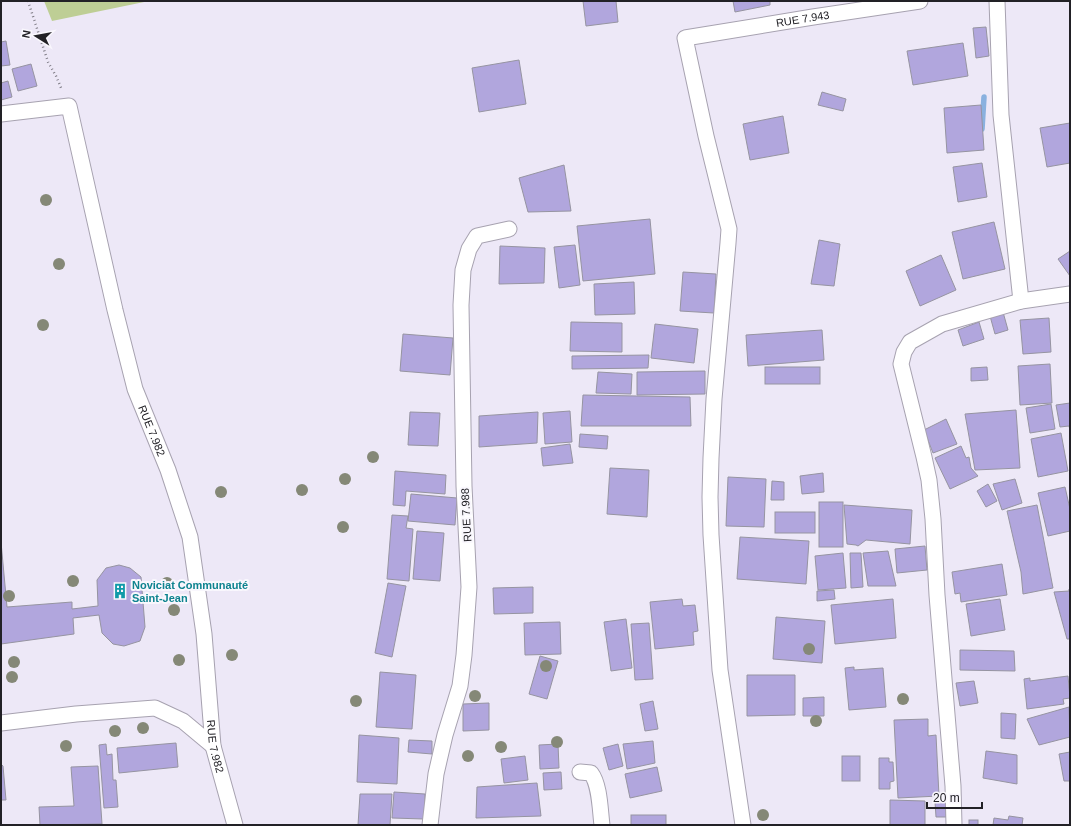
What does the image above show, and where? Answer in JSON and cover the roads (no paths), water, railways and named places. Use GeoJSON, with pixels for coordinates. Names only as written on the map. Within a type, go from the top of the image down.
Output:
{"type":"FeatureCollection","features":[{"type":"Feature","properties":{"kind":"street","name":"RUE 7.943"},"geometry":{"type":"LineString","coordinates":[[743,825],[720,670],[710,504],[710,458],[714,399],[729,229],[706,136],[685,38],[920,1]]}},
{"type":"Feature","properties":{"kind":"street"},"geometry":{"type":"LineString","coordinates":[[997,1],[1001,115],[1021,302]]}},
{"type":"Feature","properties":{"kind":"street","name":"RUE 7.982"},"geometry":{"type":"LineString","coordinates":[[1,114],[70,106],[115,310],[135,389],[168,470],[190,537],[204,634],[213,746],[235,825]]}},
{"type":"Feature","properties":{"kind":"street","name":"RUE 7.988"},"geometry":{"type":"LineString","coordinates":[[430,825],[436,774],[445,735],[460,686],[469,587],[464,486],[462,384],[461,305],[463,270],[470,249],[477,236],[509,230]]}},
{"type":"Feature","properties":{"kind":"street"},"geometry":{"type":"LineString","coordinates":[[954,825],[954,786],[937,595],[933,519],[929,480],[902,364],[904,352],[910,342],[942,324],[1021,302],[1070,294]]}},
{"type":"Feature","properties":{"kind":"street"},"geometry":{"type":"LineString","coordinates":[[1,723],[76,714],[154,708],[183,721],[213,746]]}},
{"type":"Feature","properties":{"kind":"street"},"geometry":{"type":"LineString","coordinates":[[580,772],[591,773],[594,777],[598,792],[602,825]]}},
{"type":"Feature","properties":{"kind":"waterway"},"geometry":{"type":"LineString","coordinates":[[982,129],[984,97]]}},
{"type":"Feature","properties":{"kind":"place","name":"Noviciat Communauté Saint-Jean"},"geometry":{"type":"Point","coordinates":[120,591]}}]}
